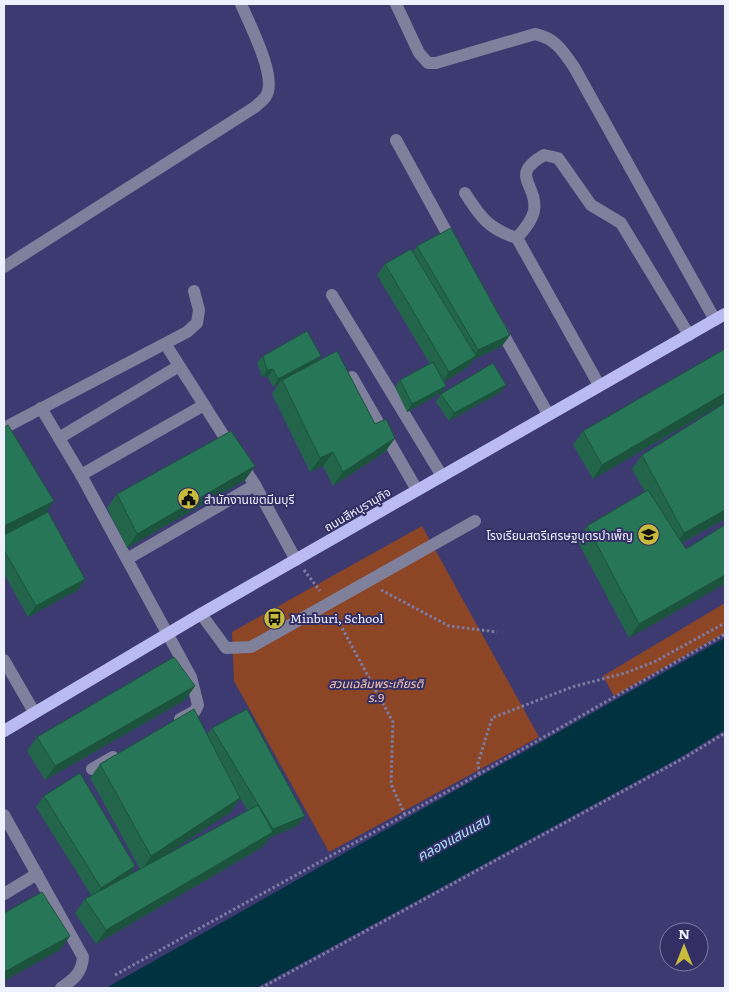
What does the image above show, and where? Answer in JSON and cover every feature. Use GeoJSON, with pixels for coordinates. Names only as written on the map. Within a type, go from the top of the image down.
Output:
{"type":"FeatureCollection","features":[{"type":"Feature","properties":{"kind":"main road","name":"ถนนสีหบุรานุกิจ"},"geometry":{"type":"LineString","coordinates":[[4,731],[201,614],[720,317]]}},
{"type":"Feature","properties":{"kind":"street"},"geometry":{"type":"LineString","coordinates":[[4,267],[246,112],[266,97],[269,86],[267,69],[240,4]]}},
{"type":"Feature","properties":{"kind":"street"},"geometry":{"type":"LineString","coordinates":[[396,4],[419,53],[428,63],[436,63],[535,34],[548,37],[559,46],[574,67],[720,317]]}},
{"type":"Feature","properties":{"kind":"street"},"geometry":{"type":"LineString","coordinates":[[396,140],[458,252]]}},
{"type":"Feature","properties":{"kind":"street"},"geometry":{"type":"LineString","coordinates":[[517,238],[534,213],[534,201],[526,168],[544,154],[558,158],[591,205],[614,216],[626,230],[689,335]]}},
{"type":"Feature","properties":{"kind":"street"},"geometry":{"type":"LineString","coordinates":[[465,193],[488,225],[517,238],[599,385]]}},
{"type":"Feature","properties":{"kind":"street"},"geometry":{"type":"LineString","coordinates":[[4,428],[166,345],[197,323],[199,310],[194,291]]}},
{"type":"Feature","properties":{"kind":"street"},"geometry":{"type":"LineString","coordinates":[[332,295],[442,476]]}},
{"type":"Feature","properties":{"kind":"street"},"geometry":{"type":"LineString","coordinates":[[491,312],[548,414]]}},
{"type":"Feature","properties":{"kind":"street"},"geometry":{"type":"LineString","coordinates":[[166,345],[255,485],[296,560]]}},
{"type":"Feature","properties":{"kind":"street"},"geometry":{"type":"LineString","coordinates":[[59,438],[179,366]]}},
{"type":"Feature","properties":{"kind":"street"},"geometry":{"type":"LineString","coordinates":[[352,377],[417,490]]}},
{"type":"Feature","properties":{"kind":"street"},"geometry":{"type":"LineString","coordinates":[[81,475],[204,405]]}},
{"type":"Feature","properties":{"kind":"street"},"geometry":{"type":"LineString","coordinates":[[41,408],[81,475],[192,677],[198,704],[195,710],[169,725]]}},
{"type":"Feature","properties":{"kind":"street"},"geometry":{"type":"LineString","coordinates":[[126,559],[255,485]]}},
{"type":"Feature","properties":{"kind":"street"},"geometry":{"type":"LineString","coordinates":[[201,614],[226,648],[251,647],[475,521]]}},
{"type":"Feature","properties":{"kind":"street"},"geometry":{"type":"LineString","coordinates":[[4,660],[34,712]]}},
{"type":"Feature","properties":{"kind":"street"},"geometry":{"type":"LineString","coordinates":[[92,769],[126,750]]}},
{"type":"Feature","properties":{"kind":"street"},"geometry":{"type":"LineString","coordinates":[[4,818],[83,957],[82,966],[77,976],[61,988]]}},
{"type":"Feature","properties":{"kind":"street"},"geometry":{"type":"LineString","coordinates":[[4,894],[37,874]]}},
{"type":"Feature","properties":{"kind":"path"},"geometry":{"type":"LineString","coordinates":[[296,560],[328,603],[393,722],[391,784],[405,815]]}},
{"type":"Feature","properties":{"kind":"path"},"geometry":{"type":"LineString","coordinates":[[365,582],[448,626],[497,632]]}},
{"type":"Feature","properties":{"kind":"path"},"geometry":{"type":"LineString","coordinates":[[479,774],[478,763],[492,718],[572,687],[625,673],[654,662],[725,624]]}},
{"type":"Feature","properties":{"kind":"path"},"geometry":{"type":"LineString","coordinates":[[115,975],[479,774],[725,634]]}},
{"type":"Feature","properties":{"kind":"path"},"geometry":{"type":"LineString","coordinates":[[262,988],[684,758],[725,733]]}},
{"type":"Feature","properties":{"kind":"green space","name":"สวนเฉลิมพระเกียรติ ร.9"},"geometry":{"type":"Polygon","coordinates":[[[422,526],[539,737],[329,852],[234,681],[232,632],[422,526]]]}},
{"type":"Feature","properties":{"kind":"green space"},"geometry":{"type":"Polygon","coordinates":[[[725,603],[725,633],[614,696],[603,676],[725,603]]]}},
{"type":"Feature","properties":{"kind":"water","name":"คลองแสนแสบ"},"geometry":{"type":"Polygon","coordinates":[[[725,638],[725,730],[681,757],[256,988],[106,988],[725,638]]]}},
{"type":"Feature","properties":{"kind":"building"},"geometry":{"type":"Polygon","coordinates":[[[451,228],[510,335],[478,350],[417,246],[451,228]]]}},
{"type":"Feature","properties":{"kind":"building"},"geometry":{"type":"Polygon","coordinates":[[[411,249],[476,356],[449,372],[385,264],[411,249]]]}},
{"type":"Feature","properties":{"kind":"building"},"geometry":{"type":"Polygon","coordinates":[[[307,331],[321,356],[278,379],[273,369],[267,370],[263,356],[307,331]]]}},
{"type":"Feature","properties":{"kind":"building"},"geometry":{"type":"Polygon","coordinates":[[[725,349],[725,393],[602,465],[583,431],[725,349]]]}},
{"type":"Feature","properties":{"kind":"building"},"geometry":{"type":"Polygon","coordinates":[[[337,351],[375,424],[386,419],[395,438],[343,472],[333,452],[320,458],[282,380],[337,351]]]}},
{"type":"Feature","properties":{"kind":"building"},"geometry":{"type":"Polygon","coordinates":[[[433,362],[446,386],[412,404],[400,380],[433,362]]]}},
{"type":"Feature","properties":{"kind":"building"},"geometry":{"type":"Polygon","coordinates":[[[493,363],[506,385],[454,413],[441,394],[493,363]]]}},
{"type":"Feature","properties":{"kind":"building"},"geometry":{"type":"Polygon","coordinates":[[[725,403],[725,510],[684,533],[642,455],[725,403]]]}},
{"type":"Feature","properties":{"kind":"building"},"geometry":{"type":"Polygon","coordinates":[[[8,425],[54,501],[4,526],[4,427],[8,425]]]}},
{"type":"Feature","properties":{"kind":"building"},"geometry":{"type":"Polygon","coordinates":[[[231,431],[255,466],[137,534],[117,494],[231,431]]]}},
{"type":"Feature","properties":{"kind":"building"},"geometry":{"type":"Polygon","coordinates":[[[648,490],[686,549],[725,525],[725,575],[639,624],[587,526],[648,490]]]}},
{"type":"Feature","properties":{"kind":"building"},"geometry":{"type":"Polygon","coordinates":[[[48,512],[85,579],[36,606],[4,550],[4,535],[48,512]]]}},
{"type":"Feature","properties":{"kind":"building"},"geometry":{"type":"Polygon","coordinates":[[[174,657],[195,686],[55,766],[37,737],[174,657]]]}},
{"type":"Feature","properties":{"kind":"building"},"geometry":{"type":"Polygon","coordinates":[[[194,709],[240,798],[151,856],[100,764],[194,709]]]}},
{"type":"Feature","properties":{"kind":"building"},"geometry":{"type":"Polygon","coordinates":[[[247,709],[305,816],[273,829],[212,728],[247,709]]]}},
{"type":"Feature","properties":{"kind":"building"},"geometry":{"type":"Polygon","coordinates":[[[80,773],[135,866],[101,888],[44,796],[80,773]]]}},
{"type":"Feature","properties":{"kind":"building"},"geometry":{"type":"Polygon","coordinates":[[[258,805],[273,832],[106,930],[85,899],[258,805]]]}},
{"type":"Feature","properties":{"kind":"building"},"geometry":{"type":"Polygon","coordinates":[[[42,892],[70,936],[4,972],[4,913],[42,892]]]}},
{"type":"Feature","properties":{"kind":"place","name":"สำนักงานเขตมีนบุรี"},"geometry":{"type":"Point","coordinates":[188,499]}},
{"type":"Feature","properties":{"kind":"place","name":"โรงเรียนสตรีเศรษฐบุตรบำเพ็ญ"},"geometry":{"type":"Point","coordinates":[649,535]}},
{"type":"Feature","properties":{"kind":"place","name":"Minburi, School"},"geometry":{"type":"Point","coordinates":[274,618]}}]}
